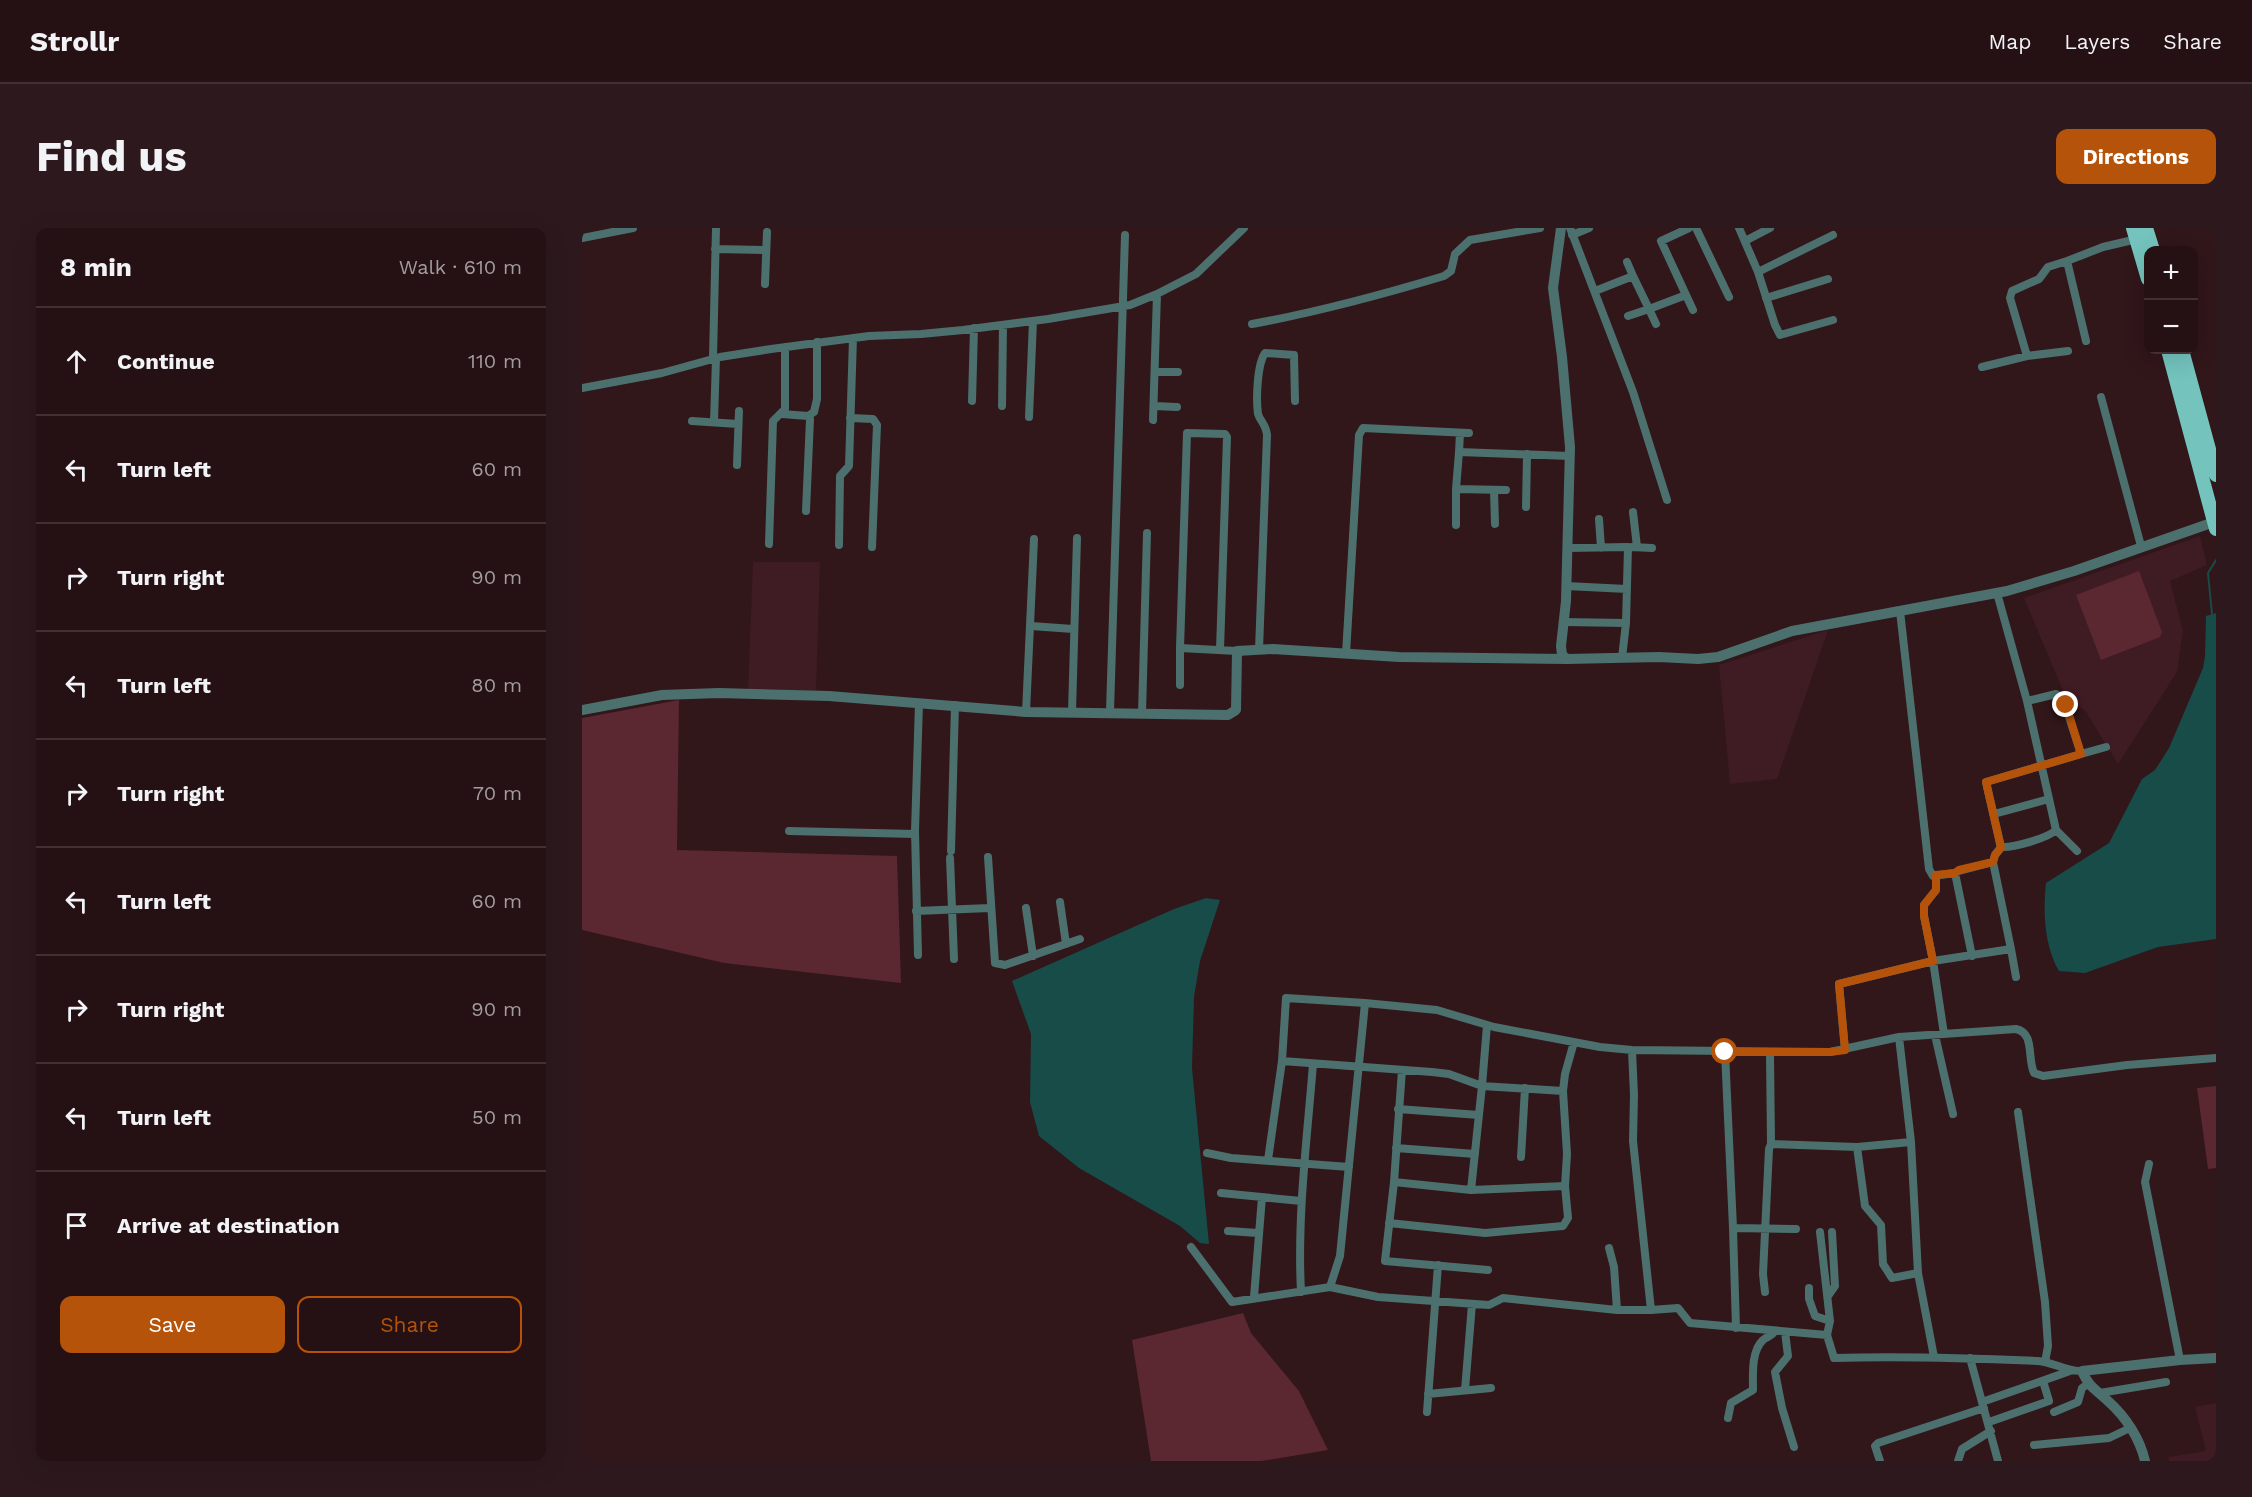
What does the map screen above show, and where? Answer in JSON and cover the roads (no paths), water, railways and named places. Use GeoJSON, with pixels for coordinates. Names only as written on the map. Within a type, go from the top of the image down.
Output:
{"type":"FeatureCollection","features":[{"type":"Feature","properties":{"kind":"main road"},"geometry":{"type":"LineString","coordinates":[[2139,232],[2150,246]]}},
{"type":"Feature","properties":{"kind":"main road"},"geometry":{"type":"LineString","coordinates":[[2139,232],[2144,258]]}},
{"type":"Feature","properties":{"kind":"main road"},"geometry":{"type":"LineString","coordinates":[[2169,354],[2215,525]]}},
{"type":"Feature","properties":{"kind":"main road"},"geometry":{"type":"LineString","coordinates":[[2183,354],[2216,475]]}},
{"type":"Feature","properties":{"kind":"street"},"geometry":{"type":"LineString","coordinates":[[582,238],[633,228]]}},
{"type":"Feature","properties":{"kind":"street"},"geometry":{"type":"LineString","coordinates":[[714,422],[716,228]]}},
{"type":"Feature","properties":{"kind":"street"},"geometry":{"type":"LineString","coordinates":[[582,388],[662,373],[714,358],[817,342],[974,328],[1122,307],[1157,294],[1196,274],[1244,228]]}},
{"type":"Feature","properties":{"kind":"street"},"geometry":{"type":"LineString","coordinates":[[1252,324],[1366,300],[1444,276],[1451,271],[1455,254],[1470,240],[1540,228]]}},
{"type":"Feature","properties":{"kind":"street"},"geometry":{"type":"LineString","coordinates":[[1561,228],[1553,288],[1562,357],[1570,456],[1566,586],[1561,646],[1562,655],[1567,658]]}},
{"type":"Feature","properties":{"kind":"street"},"geometry":{"type":"LineString","coordinates":[[1588,228],[1571,231],[1633,392],[1667,500]]}},
{"type":"Feature","properties":{"kind":"street"},"geometry":{"type":"LineString","coordinates":[[1689,228],[1661,241],[1693,310]]}},
{"type":"Feature","properties":{"kind":"street"},"geometry":{"type":"LineString","coordinates":[[1696,228],[1729,297]]}},
{"type":"Feature","properties":{"kind":"street"},"geometry":{"type":"LineString","coordinates":[[1739,228],[1758,272],[1780,335],[1833,320]]}},
{"type":"Feature","properties":{"kind":"street"},"geometry":{"type":"LineString","coordinates":[[1745,241],[1770,228]]}},
{"type":"Feature","properties":{"kind":"street"},"geometry":{"type":"LineString","coordinates":[[765,284],[767,232]]}},
{"type":"Feature","properties":{"kind":"street"},"geometry":{"type":"LineString","coordinates":[[2027,356],[2010,298],[2012,291],[2039,279],[2048,267],[2103,248],[2139,232]]}},
{"type":"Feature","properties":{"kind":"street"},"geometry":{"type":"LineString","coordinates":[[1110,711],[1125,235]]}},
{"type":"Feature","properties":{"kind":"street"},"geometry":{"type":"LineString","coordinates":[[1758,272],[1833,235]]}},
{"type":"Feature","properties":{"kind":"street"},"geometry":{"type":"LineString","coordinates":[[715,249],[766,250]]}},
{"type":"Feature","properties":{"kind":"street"},"geometry":{"type":"LineString","coordinates":[[2067,261],[2086,341]]}},
{"type":"Feature","properties":{"kind":"street"},"geometry":{"type":"LineString","coordinates":[[1627,262],[1656,324]]}},
{"type":"Feature","properties":{"kind":"street"},"geometry":{"type":"LineString","coordinates":[[1595,291],[1633,276]]}},
{"type":"Feature","properties":{"kind":"street"},"geometry":{"type":"LineString","coordinates":[[1766,298],[1828,279]]}},
{"type":"Feature","properties":{"kind":"street"},"geometry":{"type":"LineString","coordinates":[[1153,420],[1157,294]]}},
{"type":"Feature","properties":{"kind":"street"},"geometry":{"type":"LineString","coordinates":[[1628,316],[1686,295]]}},
{"type":"Feature","properties":{"kind":"street"},"geometry":{"type":"LineString","coordinates":[[1029,417],[1033,321]]}},
{"type":"Feature","properties":{"kind":"street"},"geometry":{"type":"LineString","coordinates":[[1002,406],[1003,324]]}},
{"type":"Feature","properties":{"kind":"street"},"geometry":{"type":"LineString","coordinates":[[972,401],[974,328]]}},
{"type":"Feature","properties":{"kind":"street"},"geometry":{"type":"LineString","coordinates":[[838,545],[840,476],[849,466],[853,338]]}},
{"type":"Feature","properties":{"kind":"street"},"geometry":{"type":"LineString","coordinates":[[770,544],[773,421],[782,414],[808,416],[814,412],[817,399],[817,342]]}},
{"type":"Feature","properties":{"kind":"street"},"geometry":{"type":"LineString","coordinates":[[782,414],[786,347]]}},
{"type":"Feature","properties":{"kind":"street"},"geometry":{"type":"LineString","coordinates":[[1982,367],[2027,356],[2068,351]]}},
{"type":"Feature","properties":{"kind":"street"},"geometry":{"type":"LineString","coordinates":[[1259,650],[1267,427],[1258,416],[1258,406],[1259,366],[1264,353],[1294,355],[1295,401]]}},
{"type":"Feature","properties":{"kind":"street"},"geometry":{"type":"LineString","coordinates":[[1155,372],[1178,372]]}},
{"type":"Feature","properties":{"kind":"street"},"geometry":{"type":"LineString","coordinates":[[2102,397],[2141,546]]}},
{"type":"Feature","properties":{"kind":"street"},"geometry":{"type":"LineString","coordinates":[[1154,406],[1177,407]]}},
{"type":"Feature","properties":{"kind":"street"},"geometry":{"type":"LineString","coordinates":[[737,465],[739,411]]}},
{"type":"Feature","properties":{"kind":"street"},"geometry":{"type":"LineString","coordinates":[[806,510],[810,419],[808,416]]}},
{"type":"Feature","properties":{"kind":"street"},"geometry":{"type":"LineString","coordinates":[[850,418],[873,419],[877,424],[872,547]]}},
{"type":"Feature","properties":{"kind":"street"},"geometry":{"type":"LineString","coordinates":[[692,421],[738,424]]}},
{"type":"Feature","properties":{"kind":"street"},"geometry":{"type":"LineString","coordinates":[[1346,654],[1359,435],[1362,428],[1465,433],[1459,452],[1456,525]]}},
{"type":"Feature","properties":{"kind":"street"},"geometry":{"type":"LineString","coordinates":[[1180,685],[1186,434],[1225,434],[1227,436],[1220,650]]}},
{"type":"Feature","properties":{"kind":"street"},"geometry":{"type":"LineString","coordinates":[[1459,452],[1570,456]]}},
{"type":"Feature","properties":{"kind":"street"},"geometry":{"type":"LineString","coordinates":[[1526,507],[1527,454]]}},
{"type":"Feature","properties":{"kind":"street"},"geometry":{"type":"LineString","coordinates":[[1456,489],[1506,490]]}},
{"type":"Feature","properties":{"kind":"street"},"geometry":{"type":"LineString","coordinates":[[1494,490],[1495,524]]}},
{"type":"Feature","properties":{"kind":"street"},"geometry":{"type":"LineString","coordinates":[[1622,658],[1633,512]]}},
{"type":"Feature","properties":{"kind":"street"},"geometry":{"type":"LineString","coordinates":[[1599,519],[1601,548]]}},
{"type":"Feature","properties":{"kind":"street"},"geometry":{"type":"LineString","coordinates":[[1180,648],[1400,657],[1698,659],[1718,657],[1792,631],[1997,593],[2043,581],[2141,546],[2215,525]]}},
{"type":"Feature","properties":{"kind":"street"},"geometry":{"type":"LineString","coordinates":[[1142,713],[1147,533]]}},
{"type":"Feature","properties":{"kind":"street"},"geometry":{"type":"LineString","coordinates":[[1072,712],[1077,538]]}},
{"type":"Feature","properties":{"kind":"street"},"geometry":{"type":"LineString","coordinates":[[1026,712],[1034,539]]}},
{"type":"Feature","properties":{"kind":"street"},"geometry":{"type":"LineString","coordinates":[[1567,548],[1652,548]]}},
{"type":"Feature","properties":{"kind":"street"},"geometry":{"type":"LineString","coordinates":[[1566,586],[1627,589]]}},
{"type":"Feature","properties":{"kind":"street"},"geometry":{"type":"LineString","coordinates":[[1997,593],[2027,701],[2056,830],[2077,851]]}},
{"type":"Feature","properties":{"kind":"street"},"geometry":{"type":"LineString","coordinates":[[1900,610],[1929,869],[1933,876],[1955,873],[1993,862]]}},
{"type":"Feature","properties":{"kind":"street"},"geometry":{"type":"LineString","coordinates":[[1563,622],[1626,623]]}},
{"type":"Feature","properties":{"kind":"street"},"geometry":{"type":"LineString","coordinates":[[1031,626],[1073,629]]}},
{"type":"Feature","properties":{"kind":"street"},"geometry":{"type":"LineString","coordinates":[[582,710],[662,695],[719,693],[829,696],[1026,712],[1110,711],[1228,715],[1236,710],[1237,651]]}},
{"type":"Feature","properties":{"kind":"street"},"geometry":{"type":"LineString","coordinates":[[2027,701],[2056,694],[2063,698],[2081,754]]}},
{"type":"Feature","properties":{"kind":"street"},"geometry":{"type":"LineString","coordinates":[[918,955],[915,834],[919,703]]}},
{"type":"Feature","properties":{"kind":"street"},"geometry":{"type":"LineString","coordinates":[[954,959],[950,855],[955,705]]}},
{"type":"Feature","properties":{"kind":"street"},"geometry":{"type":"LineString","coordinates":[[2001,848],[1986,782],[2106,747]]}},
{"type":"Feature","properties":{"kind":"street"},"geometry":{"type":"LineString","coordinates":[[1994,814],[2049,799]]}},
{"type":"Feature","properties":{"kind":"street"},"geometry":{"type":"LineString","coordinates":[[2016,977],[1993,862],[2001,848],[2043,837],[2056,830]]}},
{"type":"Feature","properties":{"kind":"street"},"geometry":{"type":"LineString","coordinates":[[789,831],[915,834]]}},
{"type":"Feature","properties":{"kind":"street"},"geometry":{"type":"LineString","coordinates":[[988,857],[995,963],[1005,965],[1080,939]]}},
{"type":"Feature","properties":{"kind":"street"},"geometry":{"type":"LineString","coordinates":[[1955,873],[1972,956]]}},
{"type":"Feature","properties":{"kind":"street"},"geometry":{"type":"LineString","coordinates":[[1936,875],[1936,890],[1924,905],[1924,916],[1933,961],[1939,1034],[1953,1114]]}},
{"type":"Feature","properties":{"kind":"street"},"geometry":{"type":"LineString","coordinates":[[1060,902],[1066,944]]}},
{"type":"Feature","properties":{"kind":"street"},"geometry":{"type":"LineString","coordinates":[[916,911],[990,908]]}},
{"type":"Feature","properties":{"kind":"street"},"geometry":{"type":"LineString","coordinates":[[1026,908],[1033,956]]}},
{"type":"Feature","properties":{"kind":"street"},"geometry":{"type":"LineString","coordinates":[[1845,1050],[1839,984],[1933,961],[2010,949]]}},
{"type":"Feature","properties":{"kind":"street"},"geometry":{"type":"LineString","coordinates":[[1268,1160],[1282,1061],[1286,998],[1437,1010],[1487,1025],[1574,1042],[1632,1050],[1770,1053],[1845,1050],[1899,1037],[2016,1029],[2024,1030],[2028,1036],[2030,1064],[2034,1073],[2043,1076],[2127,1065],[2216,1058]]}},
{"type":"Feature","properties":{"kind":"street"},"geometry":{"type":"LineString","coordinates":[[1330,1287],[1340,1256],[1365,1003]]}},
{"type":"Feature","properties":{"kind":"street"},"geometry":{"type":"LineString","coordinates":[[1471,1190],[1487,1025]]}},
{"type":"Feature","properties":{"kind":"street"},"geometry":{"type":"LineString","coordinates":[[1899,1037],[1911,1142],[1918,1273],[1934,1358]]}},
{"type":"Feature","properties":{"kind":"street"},"geometry":{"type":"LineString","coordinates":[[1389,1224],[1485,1233],[1563,1226],[1568,1218],[1563,1091],[1574,1042]]}},
{"type":"Feature","properties":{"kind":"street"},"geometry":{"type":"LineString","coordinates":[[1632,1050],[1633,1141],[1651,1310]]}},
{"type":"Feature","properties":{"kind":"street"},"geometry":{"type":"LineString","coordinates":[[1725,1052],[1736,1328]]}},
{"type":"Feature","properties":{"kind":"street"},"geometry":{"type":"LineString","coordinates":[[1766,1292],[1763,1274],[1770,1144],[1770,1053]]}},
{"type":"Feature","properties":{"kind":"street"},"geometry":{"type":"LineString","coordinates":[[1282,1061],[1449,1074],[1482,1086],[1563,1091]]}},
{"type":"Feature","properties":{"kind":"street"},"geometry":{"type":"LineString","coordinates":[[1301,1292],[1298,1248],[1313,1064]]}},
{"type":"Feature","properties":{"kind":"street"},"geometry":{"type":"LineString","coordinates":[[1402,1070],[1394,1182],[1385,1261],[1488,1270]]}},
{"type":"Feature","properties":{"kind":"street"},"geometry":{"type":"LineString","coordinates":[[1521,1156],[1525,1088]]}},
{"type":"Feature","properties":{"kind":"street"},"geometry":{"type":"LineString","coordinates":[[1398,1108],[1479,1115]]}},
{"type":"Feature","properties":{"kind":"street"},"geometry":{"type":"LineString","coordinates":[[2018,1112],[2045,1302],[2048,1346],[2045,1362]]}},
{"type":"Feature","properties":{"kind":"street"},"geometry":{"type":"LineString","coordinates":[[1770,1144],[1857,1147],[1911,1142]]}},
{"type":"Feature","properties":{"kind":"street"},"geometry":{"type":"LineString","coordinates":[[1857,1147],[1865,1206],[1881,1225],[1883,1264],[1892,1278],[1918,1273]]}},
{"type":"Feature","properties":{"kind":"street"},"geometry":{"type":"LineString","coordinates":[[1396,1148],[1475,1154]]}},
{"type":"Feature","properties":{"kind":"street"},"geometry":{"type":"LineString","coordinates":[[1207,1153],[1349,1167]]}},
{"type":"Feature","properties":{"kind":"street"},"geometry":{"type":"LineString","coordinates":[[2149,1164],[2145,1182],[2180,1360]]}},
{"type":"Feature","properties":{"kind":"street"},"geometry":{"type":"LineString","coordinates":[[1394,1182],[1471,1190],[1565,1186]]}},
{"type":"Feature","properties":{"kind":"street"},"geometry":{"type":"LineString","coordinates":[[1221,1193],[1301,1201]]}},
{"type":"Feature","properties":{"kind":"street"},"geometry":{"type":"LineString","coordinates":[[1254,1297],[1262,1197]]}},
{"type":"Feature","properties":{"kind":"street"},"geometry":{"type":"LineString","coordinates":[[1733,1228],[1796,1228]]}},
{"type":"Feature","properties":{"kind":"street"},"geometry":{"type":"LineString","coordinates":[[1228,1231],[1258,1233]]}},
{"type":"Feature","properties":{"kind":"street"},"geometry":{"type":"LineString","coordinates":[[1820,1232],[1830,1321],[1827,1335],[1834,1358],[1970,1358],[2045,1362],[2070,1371],[2082,1371],[2216,1358]]}},
{"type":"Feature","properties":{"kind":"street"},"geometry":{"type":"LineString","coordinates":[[1828,1296],[1835,1286],[1833,1232]]}},
{"type":"Feature","properties":{"kind":"street"},"geometry":{"type":"LineString","coordinates":[[1191,1246],[1232,1302],[1330,1287],[1378,1297],[1436,1302],[1489,1305],[1503,1298],[1617,1310],[1678,1308],[1690,1323],[1827,1335]]}},
{"type":"Feature","properties":{"kind":"street"},"geometry":{"type":"LineString","coordinates":[[1610,1248],[1614,1267],[1617,1310]]}},
{"type":"Feature","properties":{"kind":"street"},"geometry":{"type":"LineString","coordinates":[[1427,1412],[1438,1265]]}},
{"type":"Feature","properties":{"kind":"street"},"geometry":{"type":"LineString","coordinates":[[1809,1288],[1809,1299],[1815,1316],[1830,1321]]}},
{"type":"Feature","properties":{"kind":"street"},"geometry":{"type":"LineString","coordinates":[[1465,1390],[1472,1304]]}},
{"type":"Feature","properties":{"kind":"street"},"geometry":{"type":"LineString","coordinates":[[1728,1418],[1731,1403],[1753,1390],[1753,1361],[1764,1340],[1775,1331]]}},
{"type":"Feature","properties":{"kind":"street"},"geometry":{"type":"LineString","coordinates":[[1785,1332],[1788,1356],[1775,1372],[1782,1408],[1794,1447]]}},
{"type":"Feature","properties":{"kind":"street"},"geometry":{"type":"LineString","coordinates":[[1970,1358],[1998,1461]]}},
{"type":"Feature","properties":{"kind":"street"},"geometry":{"type":"LineString","coordinates":[[1880,1461],[1875,1446],[1878,1443],[2070,1371]]}},
{"type":"Feature","properties":{"kind":"street"},"geometry":{"type":"LineString","coordinates":[[2082,1371],[2093,1390],[2100,1393],[2111,1404],[2130,1428],[2141,1445],[2145,1461]]}},
{"type":"Feature","properties":{"kind":"street"},"geometry":{"type":"LineString","coordinates":[[1958,1461],[1962,1449],[1990,1426],[2049,1401],[2043,1381]]}},
{"type":"Feature","properties":{"kind":"street"},"geometry":{"type":"LineString","coordinates":[[2100,1393],[2166,1382]]}},
{"type":"Feature","properties":{"kind":"street"},"geometry":{"type":"LineString","coordinates":[[2054,1412],[2078,1402],[2082,1388],[2088,1384]]}},
{"type":"Feature","properties":{"kind":"street"},"geometry":{"type":"LineString","coordinates":[[1428,1394],[1491,1388]]}},
{"type":"Feature","properties":{"kind":"street"},"geometry":{"type":"LineString","coordinates":[[2034,1445],[2109,1438],[2130,1428]]}},
{"type":"Feature","properties":{"kind":"water"},"geometry":{"type":"Polygon","coordinates":[[[2216,613],[2216,939],[2158,947],[2085,973],[2059,971],[2050,950],[2046,928],[2046,883],[2109,843],[2142,779],[2155,770],[2169,748],[2203,668],[2206,616],[2216,613]]]}},
{"type":"Feature","properties":{"kind":"water"},"geometry":{"type":"Polygon","coordinates":[[[1206,898],[1220,900],[1200,961],[1194,997],[1192,1068],[1209,1244],[1200,1243],[1180,1226],[1079,1168],[1039,1136],[1030,1102],[1031,1034],[1012,981],[1174,909],[1206,898]]]}},
{"type":"Feature","properties":{"kind":"waterway"},"geometry":{"type":"LineString","coordinates":[[2212,614],[2208,573],[2216,560]]}}]}
